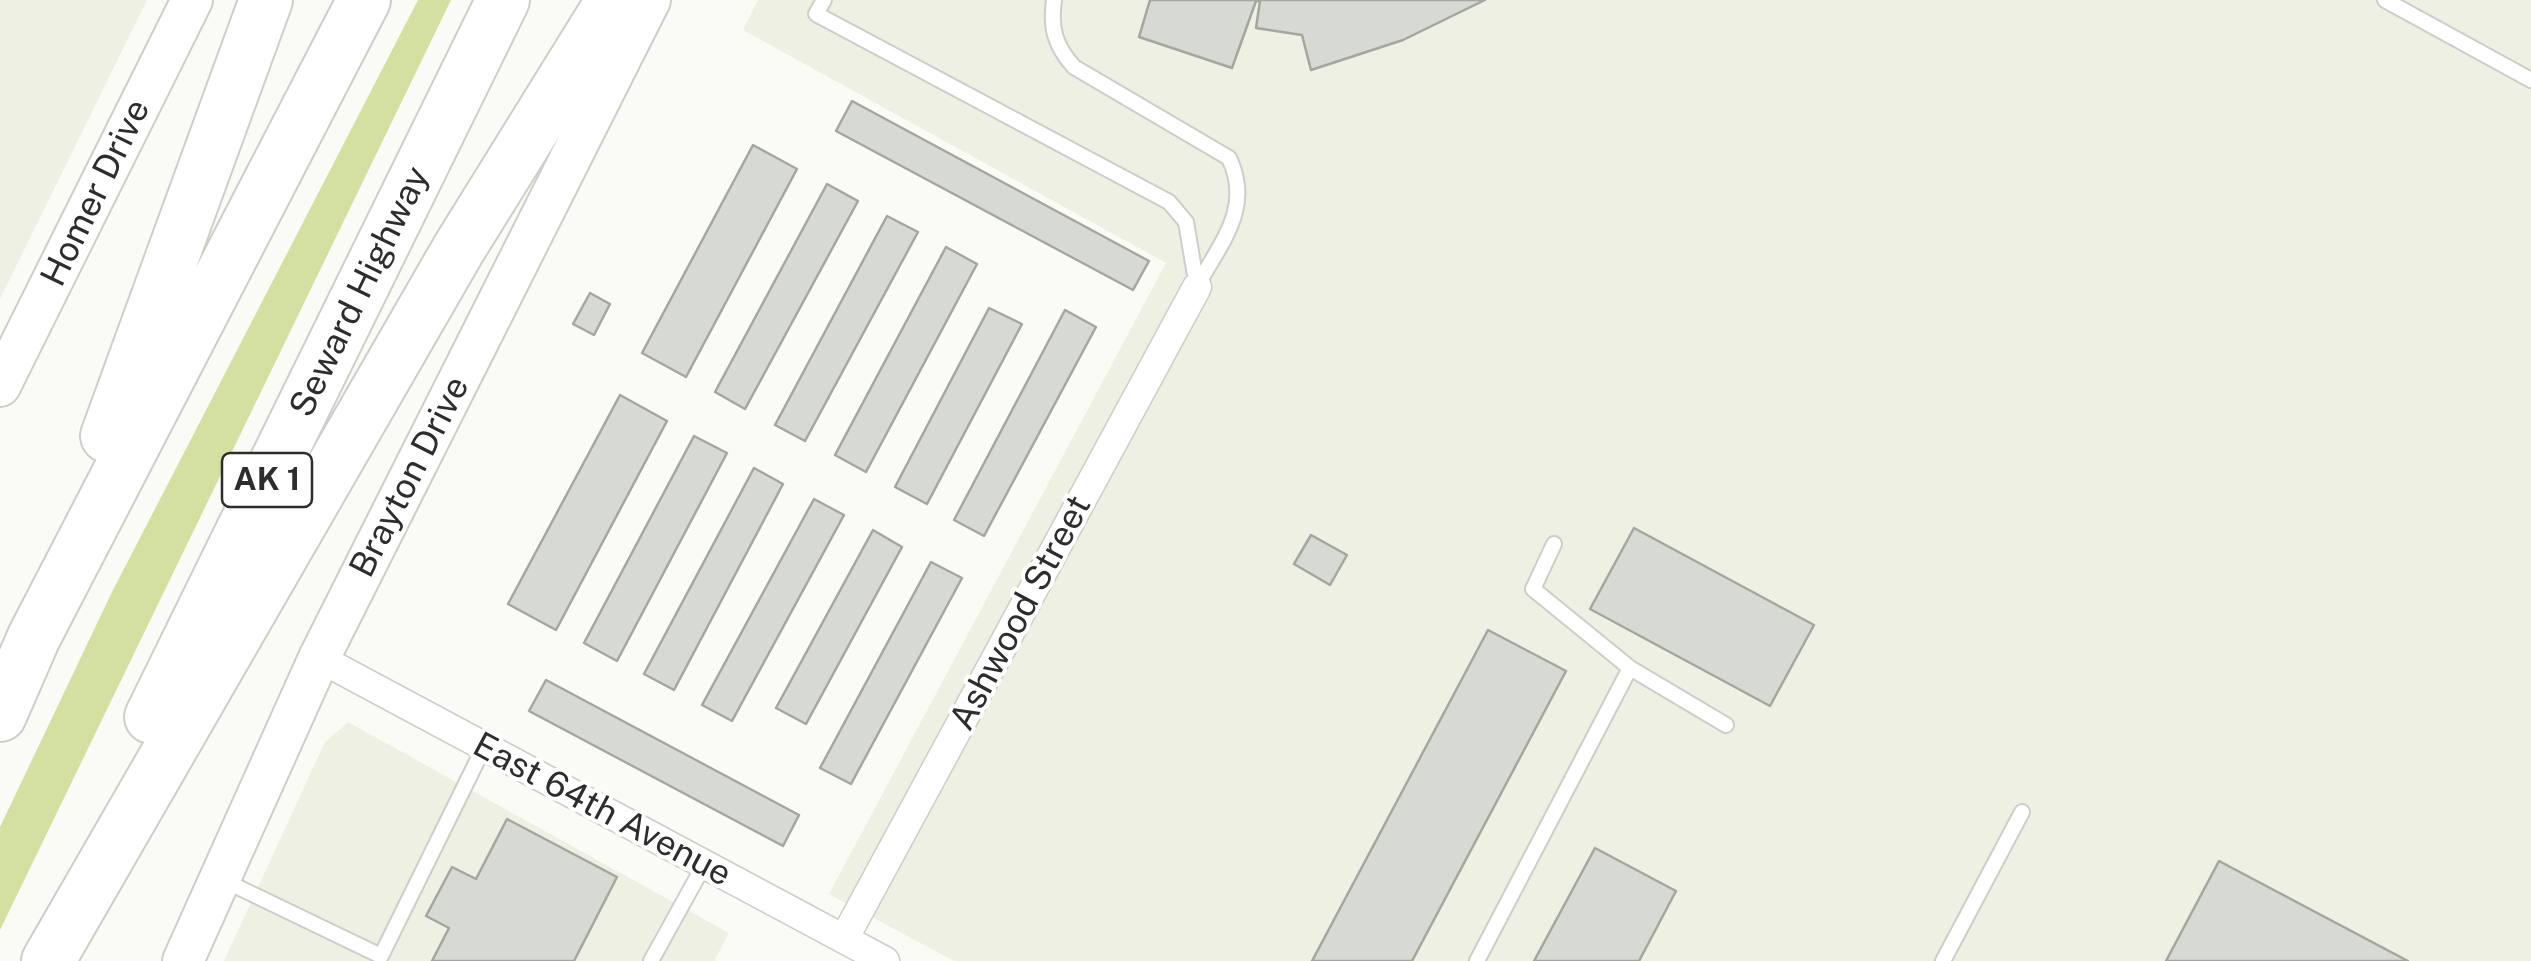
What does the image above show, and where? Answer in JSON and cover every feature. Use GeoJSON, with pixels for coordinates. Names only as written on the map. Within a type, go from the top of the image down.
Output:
{"type":"FeatureCollection","features":[{"type":"Feature","properties":{"kind":"highway"},"geometry":{"type":"LineString","coordinates":[[0,715],[34,637],[266,0]]}},
{"type":"Feature","properties":{"kind":"highway"},"geometry":{"type":"LineString","coordinates":[[34,637],[364,0]]}},
{"type":"Feature","properties":{"kind":"highway","name":"Seward Highway"},"geometry":{"type":"LineString","coordinates":[[32,961],[503,0]]}},
{"type":"Feature","properties":{"kind":"highway"},"geometry":{"type":"LineString","coordinates":[[48,961],[458,250],[613,0]]}},
{"type":"Feature","properties":{"kind":"street","name":"Homer Drive"},"geometry":{"type":"LineString","coordinates":[[0,386],[192,0]]}},
{"type":"Feature","properties":{"kind":"street","name":"Brayton Drive"},"geometry":{"type":"LineString","coordinates":[[183,961],[319,658],[650,0]]}},
{"type":"Feature","properties":{"kind":"street","name":"Ashwood Street"},"geometry":{"type":"LineString","coordinates":[[844,939],[1197,287]]}},
{"type":"Feature","properties":{"kind":"street","name":"East 64th Avenue"},"geometry":{"type":"LineString","coordinates":[[319,658],[885,961]]}},
{"type":"Feature","properties":{"kind":"lane"},"geometry":{"type":"LineString","coordinates":[[824,0],[816,14],[1168,202],[1186,222],[1197,287]]}},
{"type":"Feature","properties":{"kind":"lane"},"geometry":{"type":"LineString","coordinates":[[1054,0],[1052,25],[1058,50],[1074,67],[1229,158],[1240,193],[1238,212],[1197,287]]}},
{"type":"Feature","properties":{"kind":"lane"},"geometry":{"type":"LineString","coordinates":[[2385,0],[2531,80]]}},
{"type":"Feature","properties":{"kind":"lane"},"geometry":{"type":"LineString","coordinates":[[1554,544],[1533,589],[1630,668],[1726,725]]}},
{"type":"Feature","properties":{"kind":"lane"},"geometry":{"type":"LineString","coordinates":[[1477,961],[1630,668]]}},
{"type":"Feature","properties":{"kind":"lane"},"geometry":{"type":"LineString","coordinates":[[220,879],[380,958],[484,747]]}},
{"type":"Feature","properties":{"kind":"lane"},"geometry":{"type":"LineString","coordinates":[[1942,961],[2022,812]]}},
{"type":"Feature","properties":{"kind":"lane"},"geometry":{"type":"LineString","coordinates":[[652,961],[704,864]]}},
{"type":"Feature","properties":{"kind":"shaded area"},"geometry":{"type":"Polygon","coordinates":[[[0,0],[147,0],[0,299],[0,0]]]}},
{"type":"Feature","properties":{"kind":"shaded area"},"geometry":{"type":"Polygon","coordinates":[[[758,0],[2531,0],[2531,961],[954,961],[829,894],[1166,263],[743,30],[758,0]]]}},
{"type":"Feature","properties":{"kind":"shaded area"},"geometry":{"type":"Polygon","coordinates":[[[348,722],[729,933],[714,961],[224,961],[325,742],[348,722]]]}},
{"type":"Feature","properties":{"kind":"green space"},"geometry":{"type":"Polygon","coordinates":[[[418,0],[451,0],[0,930],[0,827],[112,592],[418,0]]]}},
{"type":"Feature","properties":{"kind":"building"},"geometry":{"type":"Polygon","coordinates":[[[1150,0],[1485,0],[1403,40],[1311,70],[1302,35],[1256,28],[1260,1],[1256,1],[1232,68],[1139,37],[1150,0]]]}},
{"type":"Feature","properties":{"kind":"building"},"geometry":{"type":"Polygon","coordinates":[[[852,101],[1149,261],[1133,290],[836,131],[852,101]]]}},
{"type":"Feature","properties":{"kind":"building"},"geometry":{"type":"Polygon","coordinates":[[[753,145],[797,169],[686,377],[642,353],[753,145]]]}},
{"type":"Feature","properties":{"kind":"building"},"geometry":{"type":"Polygon","coordinates":[[[827,184],[858,201],[745,409],[715,392],[827,184]]]}},
{"type":"Feature","properties":{"kind":"building"},"geometry":{"type":"Polygon","coordinates":[[[887,216],[918,232],[805,441],[775,425],[887,216]]]}},
{"type":"Feature","properties":{"kind":"building"},"geometry":{"type":"Polygon","coordinates":[[[946,247],[977,264],[866,472],[835,455],[946,247]]]}},
{"type":"Feature","properties":{"kind":"building"},"geometry":{"type":"Polygon","coordinates":[[[590,293],[610,304],[594,335],[573,324],[590,293]]]}},
{"type":"Feature","properties":{"kind":"building"},"geometry":{"type":"Polygon","coordinates":[[[989,308],[1022,324],[927,504],[895,487],[989,308]]]}},
{"type":"Feature","properties":{"kind":"building"},"geometry":{"type":"Polygon","coordinates":[[[1065,310],[1096,327],[984,536],[954,520],[1065,310]]]}},
{"type":"Feature","properties":{"kind":"building"},"geometry":{"type":"Polygon","coordinates":[[[620,395],[667,421],[556,630],[508,604],[620,395]]]}},
{"type":"Feature","properties":{"kind":"building"},"geometry":{"type":"Polygon","coordinates":[[[694,436],[727,453],[617,661],[584,643],[694,436]]]}},
{"type":"Feature","properties":{"kind":"building"},"geometry":{"type":"Polygon","coordinates":[[[754,468],[783,484],[674,690],[644,674],[754,468]]]}},
{"type":"Feature","properties":{"kind":"building"},"geometry":{"type":"Polygon","coordinates":[[[814,499],[844,515],[732,721],[702,705],[814,499]]]}},
{"type":"Feature","properties":{"kind":"building"},"geometry":{"type":"Polygon","coordinates":[[[1634,528],[1814,625],[1770,706],[1590,609],[1634,528]]]}},
{"type":"Feature","properties":{"kind":"building"},"geometry":{"type":"Polygon","coordinates":[[[873,530],[902,547],[806,724],[776,708],[873,530]]]}},
{"type":"Feature","properties":{"kind":"building"},"geometry":{"type":"Polygon","coordinates":[[[1311,535],[1347,555],[1330,585],[1294,564],[1311,535]]]}},
{"type":"Feature","properties":{"kind":"building"},"geometry":{"type":"Polygon","coordinates":[[[931,562],[962,578],[851,784],[820,768],[931,562]]]}},
{"type":"Feature","properties":{"kind":"building"},"geometry":{"type":"Polygon","coordinates":[[[1488,630],[1566,671],[1412,961],[1312,961],[1488,630]]]}},
{"type":"Feature","properties":{"kind":"building"},"geometry":{"type":"Polygon","coordinates":[[[546,680],[799,815],[783,846],[529,711],[546,680]]]}},
{"type":"Feature","properties":{"kind":"building"},"geometry":{"type":"Polygon","coordinates":[[[507,819],[617,877],[574,961],[432,961],[449,928],[426,916],[452,867],[476,879],[507,819]]]}},
{"type":"Feature","properties":{"kind":"building"},"geometry":{"type":"Polygon","coordinates":[[[1595,848],[1676,891],[1639,961],[1534,961],[1595,848]]]}},
{"type":"Feature","properties":{"kind":"building"},"geometry":{"type":"Polygon","coordinates":[[[2219,861],[2408,961],[2166,961],[2219,861]]]}}]}
